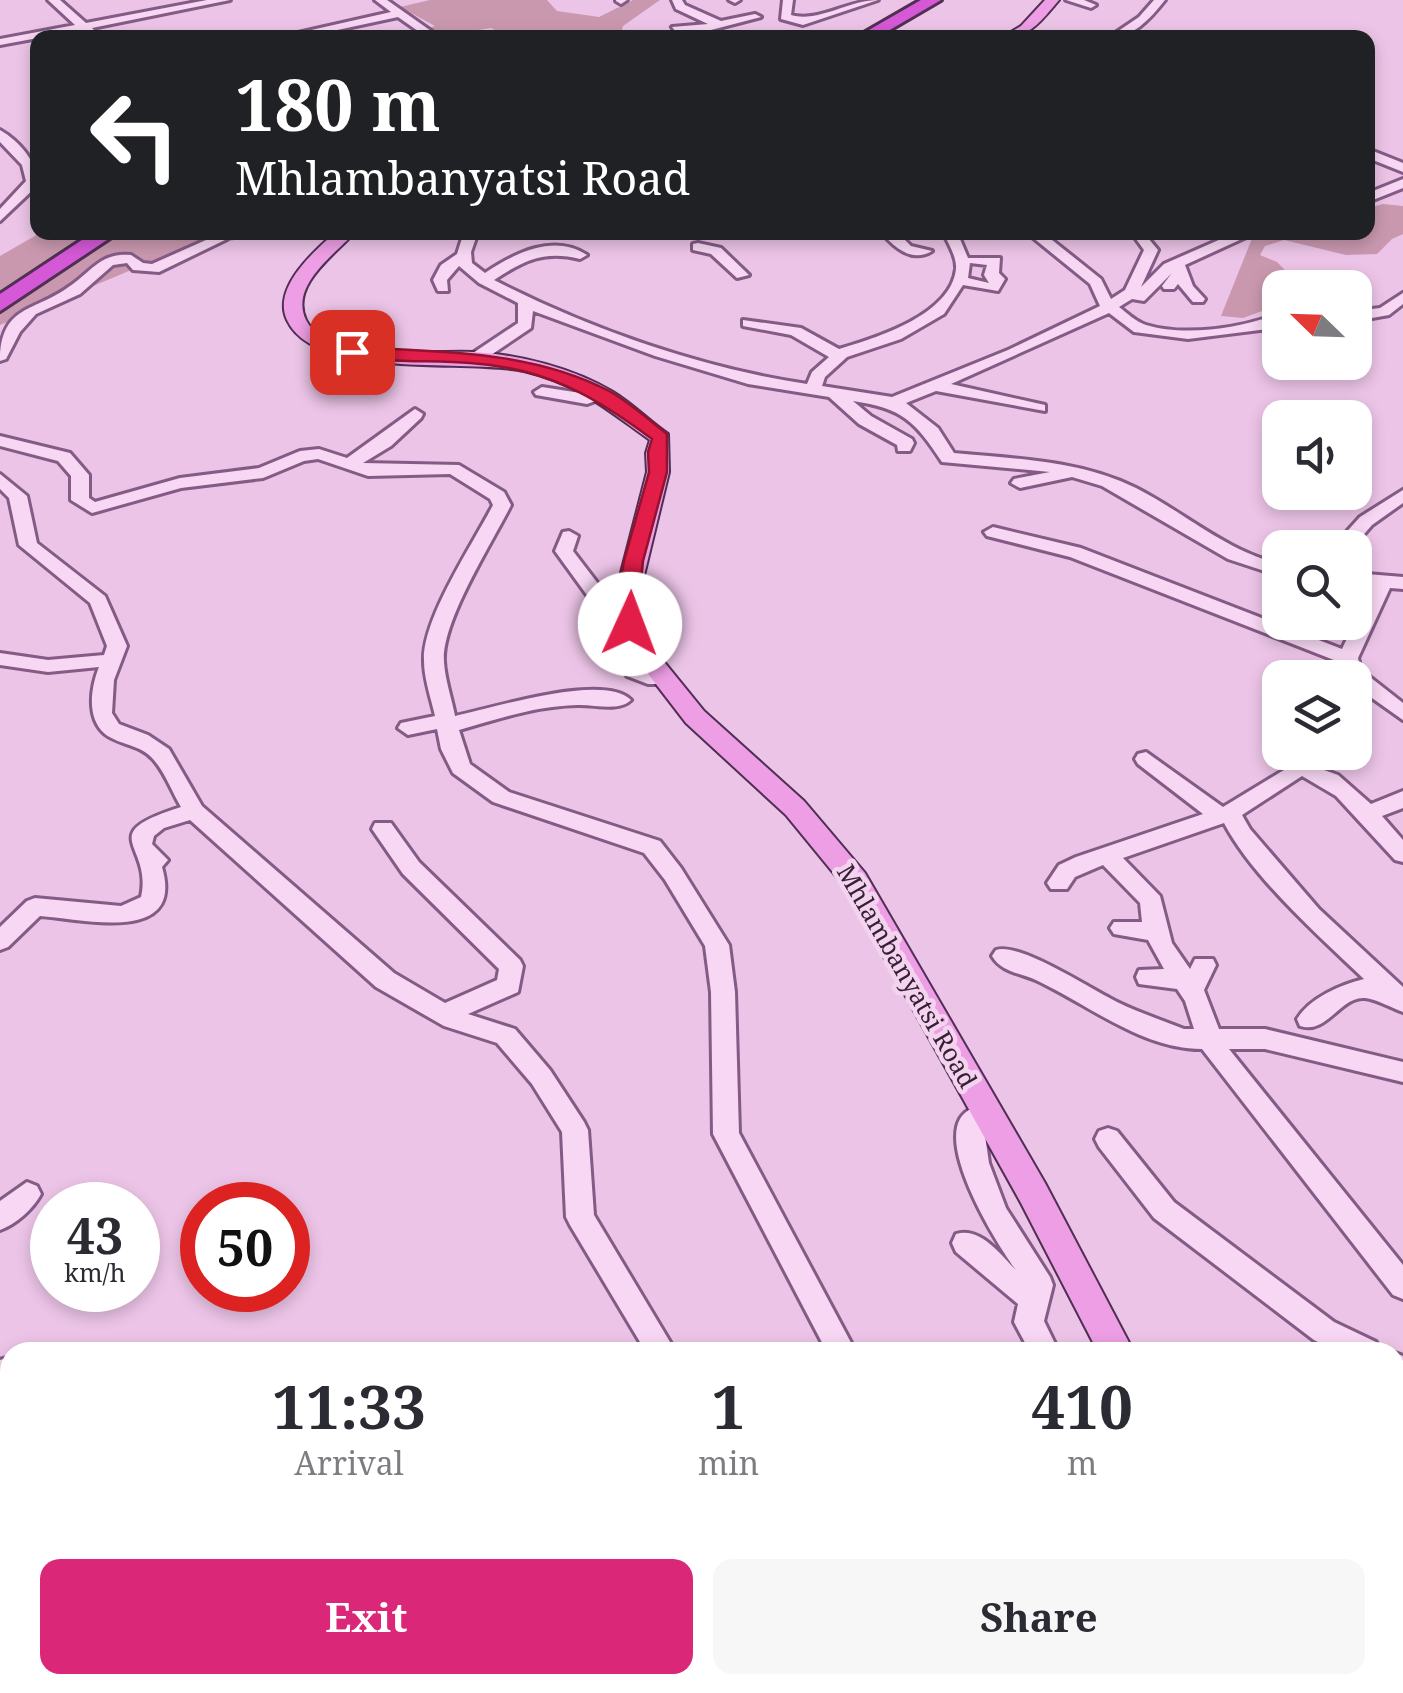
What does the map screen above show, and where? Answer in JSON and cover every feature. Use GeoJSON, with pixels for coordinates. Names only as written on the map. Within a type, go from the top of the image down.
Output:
{"type":"FeatureCollection","features":[{"type":"Feature","properties":{"kind":"highway"},"geometry":{"type":"LineString","coordinates":[[872,30],[888,15],[918,0]]}},
{"type":"Feature","properties":{"kind":"highway"},"geometry":{"type":"LineString","coordinates":[[878,30],[933,0]]}},
{"type":"Feature","properties":{"kind":"highway"},"geometry":{"type":"LineString","coordinates":[[859,30],[884,2]]}},
{"type":"Feature","properties":{"kind":"highway"},"geometry":{"type":"LineString","coordinates":[[0,291],[80,240]]}},
{"type":"Feature","properties":{"kind":"highway"},"geometry":{"type":"LineString","coordinates":[[0,304],[97,240]]}},
{"type":"Feature","properties":{"kind":"main road"},"geometry":{"type":"LineString","coordinates":[[1024,30],[1055,0]]}},
{"type":"Feature","properties":{"kind":"main road","name":"Mhlambanyatsi Road"},"geometry":{"type":"LineString","coordinates":[[337,240],[314,261],[296,286],[290,305],[300,328],[330,346],[352,352],[476,358],[541,370],[604,395],[661,438],[656,452],[658,472],[628,592],[630,624],[641,648],[695,717],[795,808],[854,880],[1111,1342]]}},
{"type":"Feature","properties":{"kind":"street"},"geometry":{"type":"LineString","coordinates":[[53,0],[86,30]]}},
{"type":"Feature","properties":{"kind":"street"},"geometry":{"type":"LineString","coordinates":[[63,30],[171,10],[215,8],[225,0]]}},
{"type":"Feature","properties":{"kind":"street"},"geometry":{"type":"LineString","coordinates":[[380,0],[424,30]]}},
{"type":"Feature","properties":{"kind":"street"},"geometry":{"type":"LineString","coordinates":[[677,0],[680,7],[730,30]]}},
{"type":"Feature","properties":{"kind":"street"},"geometry":{"type":"LineString","coordinates":[[788,0],[784,17],[803,22],[835,11],[884,2]]}},
{"type":"Feature","properties":{"kind":"street"},"geometry":{"type":"LineString","coordinates":[[1055,0],[1091,5]]}},
{"type":"Feature","properties":{"kind":"street"},"geometry":{"type":"LineString","coordinates":[[1125,30],[1160,0]]}},
{"type":"Feature","properties":{"kind":"street"},"geometry":{"type":"LineString","coordinates":[[171,10],[204,18]]}},
{"type":"Feature","properties":{"kind":"street"},"geometry":{"type":"LineString","coordinates":[[136,12],[151,14]]}},
{"type":"Feature","properties":{"kind":"street"},"geometry":{"type":"LineString","coordinates":[[321,30],[399,14]]}},
{"type":"Feature","properties":{"kind":"street"},"geometry":{"type":"LineString","coordinates":[[676,28],[720,25],[755,17]]}},
{"type":"Feature","properties":{"kind":"street"},"geometry":{"type":"LineString","coordinates":[[358,20],[365,30]]}},
{"type":"Feature","properties":{"kind":"street"},"geometry":{"type":"LineString","coordinates":[[5,47],[30,35]]}},
{"type":"Feature","properties":{"kind":"street"},"geometry":{"type":"LineString","coordinates":[[2,139],[30,170]]}},
{"type":"Feature","properties":{"kind":"street"},"geometry":{"type":"LineString","coordinates":[[1375,155],[1401,164]]}},
{"type":"Feature","properties":{"kind":"street"},"geometry":{"type":"LineString","coordinates":[[1375,195],[1403,183]]}},
{"type":"Feature","properties":{"kind":"street"},"geometry":{"type":"LineString","coordinates":[[0,217],[30,186]]}},
{"type":"Feature","properties":{"kind":"street"},"geometry":{"type":"LineString","coordinates":[[1,347],[35,308],[78,289],[111,259],[130,258],[138,267],[154,269],[216,240]]}},
{"type":"Feature","properties":{"kind":"street"},"geometry":{"type":"LineString","coordinates":[[469,240],[464,264],[484,280],[525,302],[600,332],[737,376],[894,402],[932,432],[948,458],[1028,462],[1111,483],[1239,558],[1262,565]]}},
{"type":"Feature","properties":{"kind":"street"},"geometry":{"type":"LineString","coordinates":[[896,240],[907,250],[925,251]]}},
{"type":"Feature","properties":{"kind":"street"},"geometry":{"type":"LineString","coordinates":[[813,390],[818,375],[838,356],[896,336],[940,311],[959,280],[963,262],[953,240]]}},
{"type":"Feature","properties":{"kind":"street"},"geometry":{"type":"LineString","coordinates":[[1043,240],[1096,282],[1107,297],[1107,305]]}},
{"type":"Feature","properties":{"kind":"street"},"geometry":{"type":"LineString","coordinates":[[1142,240],[1151,250],[1172,251],[1182,244]]}},
{"type":"Feature","properties":{"kind":"street"},"geometry":{"type":"LineString","coordinates":[[1107,305],[1138,299],[1169,266],[1231,240]]}},
{"type":"Feature","properties":{"kind":"street"},"geometry":{"type":"LineString","coordinates":[[698,247],[720,246],[742,275]]}},
{"type":"Feature","properties":{"kind":"street"},"geometry":{"type":"LineString","coordinates":[[484,280],[528,252],[558,249],[580,255]]}},
{"type":"Feature","properties":{"kind":"street"},"geometry":{"type":"LineString","coordinates":[[894,402],[1077,324],[1131,293],[1151,250]]}},
{"type":"Feature","properties":{"kind":"street"},"geometry":{"type":"LineString","coordinates":[[443,288],[440,280],[446,268],[464,256]]}},
{"type":"Feature","properties":{"kind":"street"},"geometry":{"type":"LineString","coordinates":[[959,280],[994,288],[998,280],[991,276],[995,261],[974,260]]}},
{"type":"Feature","properties":{"kind":"street"},"geometry":{"type":"LineString","coordinates":[[1107,305],[1125,309],[1141,304],[1165,290],[1182,270],[1186,286],[1198,298]]}},
{"type":"Feature","properties":{"kind":"street"},"geometry":{"type":"LineString","coordinates":[[1372,314],[1384,312],[1403,297]]}},
{"type":"Feature","properties":{"kind":"street"},"geometry":{"type":"LineString","coordinates":[[476,358],[526,325],[525,302]]}},
{"type":"Feature","properties":{"kind":"street"},"geometry":{"type":"LineString","coordinates":[[1107,305],[1139,329],[1188,334],[1262,326]]}},
{"type":"Feature","properties":{"kind":"street"},"geometry":{"type":"LineString","coordinates":[[748,322],[812,335],[838,356]]}},
{"type":"Feature","properties":{"kind":"street"},"geometry":{"type":"LineString","coordinates":[[937,386],[1038,408]]}},
{"type":"Feature","properties":{"kind":"street"},"geometry":{"type":"LineString","coordinates":[[542,392],[587,399],[604,395]]}},
{"type":"Feature","properties":{"kind":"street"},"geometry":{"type":"LineString","coordinates":[[833,392],[865,420],[906,443],[904,447]]}},
{"type":"Feature","properties":{"kind":"street"},"geometry":{"type":"LineString","coordinates":[[350,464],[385,442],[415,414]]}},
{"type":"Feature","properties":{"kind":"street"},"geometry":{"type":"LineString","coordinates":[[0,441],[23,444],[64,458],[80,475],[80,500],[92,508],[180,484],[263,473],[300,456],[319,454],[368,471],[453,468],[498,496],[502,505],[468,572],[454,587],[432,659],[452,749],[461,768],[501,797],[652,847],[673,874],[717,945],[723,992],[726,1134],[837,1342]]}},
{"type":"Feature","properties":{"kind":"street"},"geometry":{"type":"LineString","coordinates":[[1020,484],[1075,472]]}},
{"type":"Feature","properties":{"kind":"street"},"geometry":{"type":"LineString","coordinates":[[0,479],[18,496],[28,545],[98,600],[117,646],[104,680],[102,713],[112,729],[141,740],[161,754],[194,812],[384,980],[444,1014],[506,1036],[540,1076],[576,1130],[580,1217],[656,1342]]}},
{"type":"Feature","properties":{"kind":"street"},"geometry":{"type":"LineString","coordinates":[[1358,530],[1403,494]]}},
{"type":"Feature","properties":{"kind":"street"},"geometry":{"type":"LineString","coordinates":[[994,532],[1034,546],[1074,552],[1325,660]]}},
{"type":"Feature","properties":{"kind":"street"},"geometry":{"type":"LineString","coordinates":[[570,536],[564,550],[602,602],[597,622],[610,646],[632,664],[634,672],[663,679]]}},
{"type":"Feature","properties":{"kind":"street"},"geometry":{"type":"LineString","coordinates":[[1353,660],[1393,583]]}},
{"type":"Feature","properties":{"kind":"street"},"geometry":{"type":"LineString","coordinates":[[0,660],[42,666],[88,659],[111,661]]}},
{"type":"Feature","properties":{"kind":"street"},"geometry":{"type":"LineString","coordinates":[[1372,688],[1403,712]]}},
{"type":"Feature","properties":{"kind":"street"},"geometry":{"type":"LineString","coordinates":[[408,728],[446,720],[457,724],[547,699],[585,696],[621,700]]}},
{"type":"Feature","properties":{"kind":"street"},"geometry":{"type":"LineString","coordinates":[[1146,759],[1225,814],[1311,915],[1403,1003]]}},
{"type":"Feature","properties":{"kind":"street"},"geometry":{"type":"LineString","coordinates":[[1059,884],[1067,871],[1225,814],[1299,768],[1328,776],[1403,854]]}},
{"type":"Feature","properties":{"kind":"street"},"geometry":{"type":"LineString","coordinates":[[1365,815],[1403,799]]}},
{"type":"Feature","properties":{"kind":"street"},"geometry":{"type":"LineString","coordinates":[[0,941],[35,907],[93,916],[143,909],[152,900],[156,886],[157,859],[140,845],[143,832],[156,823],[194,812]]}},
{"type":"Feature","properties":{"kind":"street"},"geometry":{"type":"LineString","coordinates":[[384,828],[411,868],[511,966],[509,986],[444,1014]]}},
{"type":"Feature","properties":{"kind":"street"},"geometry":{"type":"LineString","coordinates":[[1137,844],[1142,888]]}},
{"type":"Feature","properties":{"kind":"street"},"geometry":{"type":"LineString","coordinates":[[1108,856],[1152,902],[1157,933],[1194,979],[1210,1041],[1403,1286]]}},
{"type":"Feature","properties":{"kind":"street"},"geometry":{"type":"LineString","coordinates":[[1122,928],[1157,933]]}},
{"type":"Feature","properties":{"kind":"street"},"geometry":{"type":"LineString","coordinates":[[1004,956],[1044,972],[1108,1008],[1182,1039],[1266,1039],[1403,1072]]}},
{"type":"Feature","properties":{"kind":"street"},"geometry":{"type":"LineString","coordinates":[[1148,976],[1194,979]]}},
{"type":"Feature","properties":{"kind":"street"},"geometry":{"type":"LineString","coordinates":[[1309,1020],[1347,994],[1367,988],[1403,1003]]}},
{"type":"Feature","properties":{"kind":"street"},"geometry":{"type":"LineString","coordinates":[[986,1113],[971,1123],[969,1145],[1003,1230],[1036,1274],[1039,1285],[1034,1292],[1029,1322],[1040,1342]]}},
{"type":"Feature","properties":{"kind":"street"},"geometry":{"type":"LineString","coordinates":[[1108,1139],[1140,1178],[1144,1192],[1164,1210],[1324,1332],[1345,1342]]}},
{"type":"Feature","properties":{"kind":"street"},"geometry":{"type":"LineString","coordinates":[[0,1218],[28,1194]]}},
{"type":"Feature","properties":{"kind":"street"},"geometry":{"type":"LineString","coordinates":[[966,1243],[991,1259],[996,1272],[1014,1287],[1027,1295],[1034,1292]]}},
{"type":"Feature","properties":{"kind":"shaded area"},"geometry":{"type":"Polygon","coordinates":[[[430,0],[547,0],[557,11],[599,17],[633,0],[660,0],[622,30],[427,30],[435,26],[400,7],[430,0]]]}},
{"type":"Feature","properties":{"kind":"shaded area"},"geometry":{"type":"Polygon","coordinates":[[[1375,206],[1403,206],[1403,234],[1377,254],[1346,255],[1284,240],[1375,240],[1375,206]]]}},
{"type":"Feature","properties":{"kind":"shaded area"},"geometry":{"type":"Polygon","coordinates":[[[30,239],[234,240],[160,258],[0,325],[0,256],[30,239]]]}},
{"type":"Feature","properties":{"kind":"shaded area"},"geometry":{"type":"Polygon","coordinates":[[[1251,240],[1284,240],[1265,246],[1260,255],[1285,270],[1262,270],[1262,311],[1243,318],[1221,316],[1251,240]]]}},
{"type":"Feature","properties":{"kind":"route"},"geometry":{"type":"LineString","coordinates":[[352,352],[476,358],[541,370],[606,396],[661,438],[656,452],[658,472],[633,561],[628,592],[630,624]]}}]}
